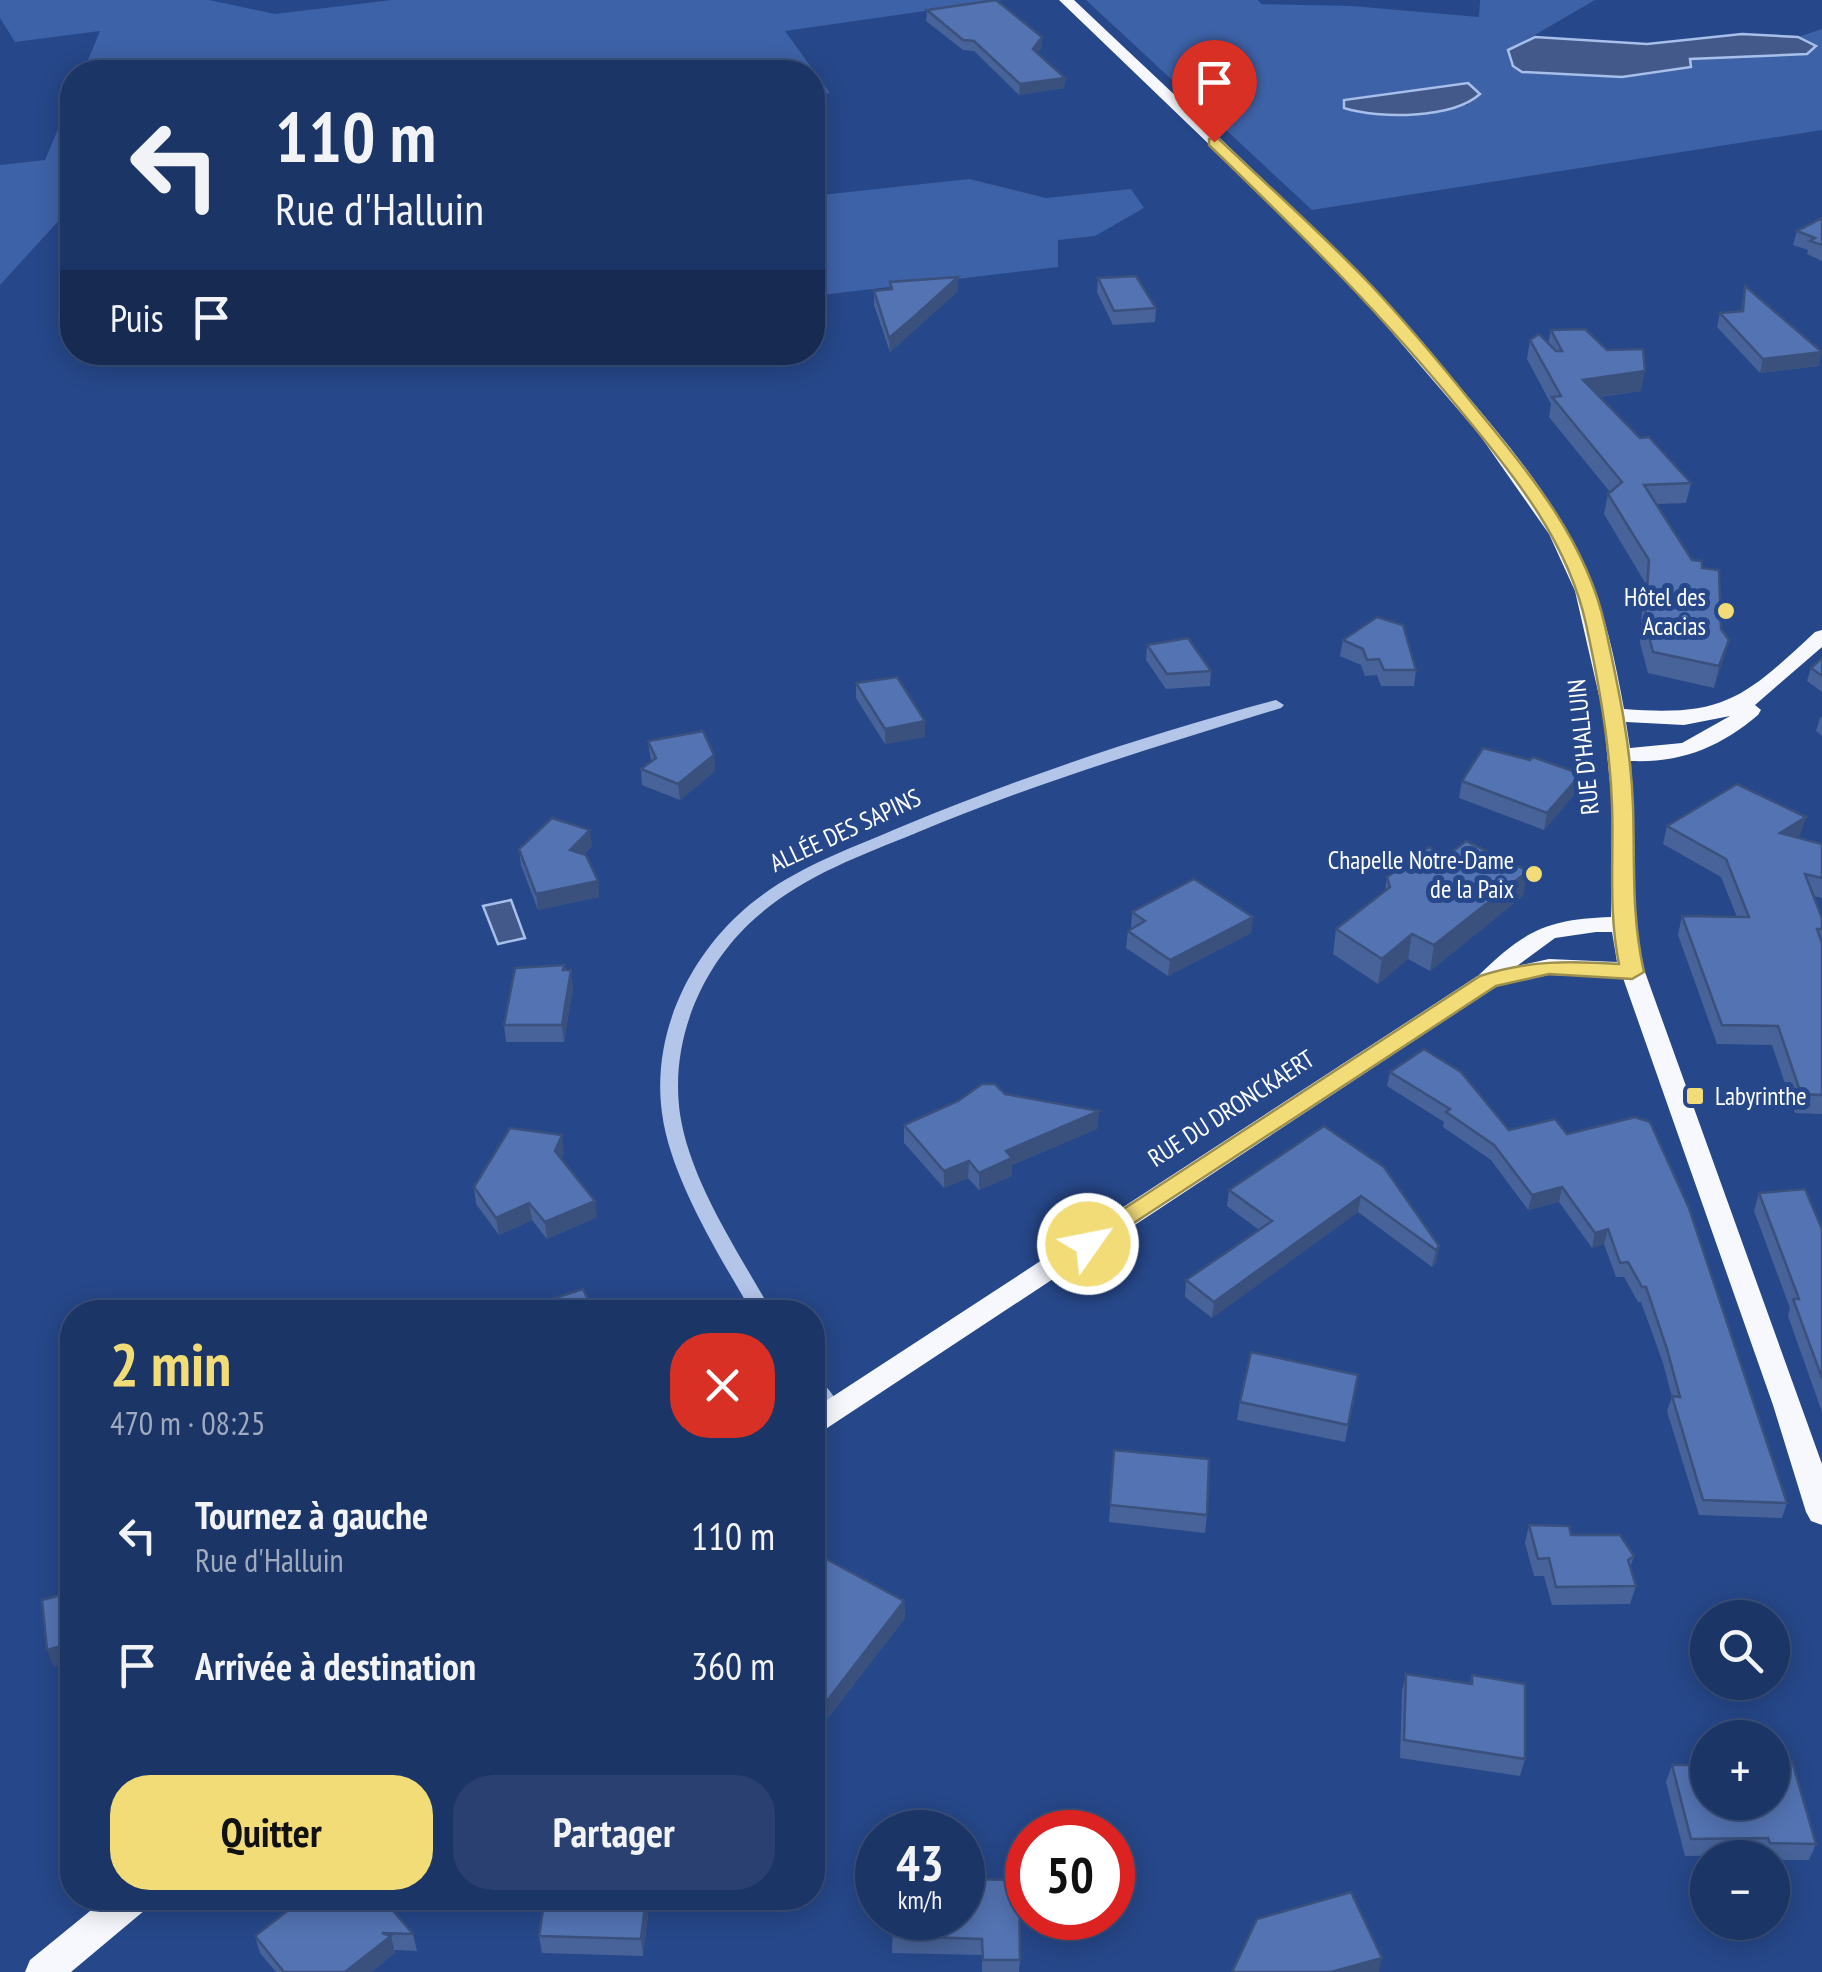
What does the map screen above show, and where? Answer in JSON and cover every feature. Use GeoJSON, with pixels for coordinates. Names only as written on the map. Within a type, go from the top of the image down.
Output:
{"type":"FeatureCollection","features":[{"type":"Feature","properties":{"kind":"main road","name":"RUE D'HALLUIN"},"geometry":{"type":"LineString","coordinates":[[1066,0],[1381,306],[1542,503],[1581,574],[1620,754],[1622,924],[1632,972],[1822,1512]]}},
{"type":"Feature","properties":{"kind":"main road"},"geometry":{"type":"LineString","coordinates":[[1620,754],[1676,753],[1707,744],[1750,710],[1761,694],[1822,636]]}},
{"type":"Feature","properties":{"kind":"main road"},"geometry":{"type":"LineString","coordinates":[[1614,714],[1699,718],[1722,714],[1761,694]]}},
{"type":"Feature","properties":{"kind":"main road","name":"RUE DU DRONCKAERT"},"geometry":{"type":"LineString","coordinates":[[825,1419],[1488,981],[1517,949],[1542,932],[1579,925],[1622,924]]}},
{"type":"Feature","properties":{"kind":"main road","name":"RUE DU DRONCKAERT"},"geometry":{"type":"LineString","coordinates":[[1488,981],[1549,967],[1632,972]]}},
{"type":"Feature","properties":{"kind":"main road"},"geometry":{"type":"LineString","coordinates":[[43,1972],[118,1910]]}},
{"type":"Feature","properties":{"kind":"street","name":"ALLÉE DES SAPINS"},"geometry":{"type":"LineString","coordinates":[[756,1300],[684,1158],[671,1114],[670,1059],[674,1035],[694,983],[718,946],[775,892],[827,863],[986,795],[1276,706]]}},
{"type":"Feature","properties":{"kind":"shaded area"},"geometry":{"type":"Polygon","coordinates":[[[0,0],[209,0],[275,14],[392,0],[1002,0],[785,31],[806,60],[88,60],[100,31],[15,42],[0,18],[0,0]]]}},
{"type":"Feature","properties":{"kind":"shaded area"},"geometry":{"type":"Polygon","coordinates":[[[1086,0],[1258,0],[1261,4],[1352,6],[1479,17],[1480,0],[1595,0],[1509,50],[1522,72],[1564,75],[1649,73],[1691,66],[1690,59],[1807,54],[1816,45],[1798,37],[1822,29],[1822,130],[1312,210],[1086,0]],[[1468,83],[1344,99],[1467,105],[1479,94],[1468,83]]]}},
{"type":"Feature","properties":{"kind":"shaded area"},"geometry":{"type":"Polygon","coordinates":[[[1742,34],[1798,37],[1816,46],[1807,54],[1690,59],[1691,67],[1622,77],[1522,72],[1513,66],[1508,50],[1535,37],[1647,44],[1742,34]]]}},
{"type":"Feature","properties":{"kind":"shaded area"},"geometry":{"type":"Polygon","coordinates":[[[1468,83],[1480,94],[1468,102],[1434,112],[1395,115],[1344,108],[1344,100],[1468,83]]]}},
{"type":"Feature","properties":{"kind":"shaded area"},"geometry":{"type":"Polygon","coordinates":[[[60,124],[60,219],[0,285],[0,165],[45,160],[60,124]]]}},
{"type":"Feature","properties":{"kind":"shaded area"},"geometry":{"type":"Polygon","coordinates":[[[969,179],[1046,198],[1131,189],[1144,208],[1095,236],[1058,240],[1058,267],[825,295],[825,195],[969,179]]]}},
{"type":"Feature","properties":{"kind":"shaded area"},"geometry":{"type":"Polygon","coordinates":[[[511,900],[525,938],[498,944],[483,906],[511,900]]]}},
{"type":"Feature","properties":{"kind":"building"},"geometry":{"type":"Polygon","coordinates":[[[996,0],[1042,37],[1033,49],[1065,78],[1020,84],[974,41],[963,40],[927,10],[996,0]]]}},
{"type":"Feature","properties":{"kind":"building"},"geometry":{"type":"Polygon","coordinates":[[[1822,218],[1822,245],[1797,231],[1822,218]]]}},
{"type":"Feature","properties":{"kind":"building"},"geometry":{"type":"Polygon","coordinates":[[[1136,276],[1156,308],[1114,311],[1098,278],[1136,276]]]}},
{"type":"Feature","properties":{"kind":"building"},"geometry":{"type":"Polygon","coordinates":[[[958,277],[889,338],[874,291],[892,289],[890,282],[958,277]]]}},
{"type":"Feature","properties":{"kind":"building"},"geometry":{"type":"Polygon","coordinates":[[[1745,286],[1822,352],[1763,359],[1720,313],[1743,311],[1745,286]]]}},
{"type":"Feature","properties":{"kind":"building"},"geometry":{"type":"Polygon","coordinates":[[[1585,329],[1607,350],[1643,349],[1645,371],[1583,380],[1640,438],[1649,437],[1691,483],[1644,485],[1692,560],[1702,561],[1702,568],[1719,570],[1721,629],[1729,640],[1719,666],[1653,652],[1645,621],[1649,560],[1608,494],[1622,482],[1552,397],[1561,396],[1530,340],[1539,334],[1556,351],[1562,351],[1551,330],[1585,329]]]}},
{"type":"Feature","properties":{"kind":"building"},"geometry":{"type":"Polygon","coordinates":[[[1377,617],[1403,625],[1416,670],[1384,670],[1379,659],[1367,660],[1363,649],[1343,640],[1377,617]]]}},
{"type":"Feature","properties":{"kind":"building"},"geometry":{"type":"Polygon","coordinates":[[[1188,638],[1211,671],[1167,674],[1147,645],[1188,638]]]}},
{"type":"Feature","properties":{"kind":"building"},"geometry":{"type":"Polygon","coordinates":[[[1822,658],[1822,676],[1811,668],[1822,658]]]}},
{"type":"Feature","properties":{"kind":"building"},"geometry":{"type":"Polygon","coordinates":[[[897,677],[925,721],[885,729],[856,683],[897,677]]]}},
{"type":"Feature","properties":{"kind":"building"},"geometry":{"type":"Polygon","coordinates":[[[703,731],[714,755],[678,784],[641,769],[656,758],[648,741],[703,731]]]}},
{"type":"Feature","properties":{"kind":"building"},"geometry":{"type":"Polygon","coordinates":[[[1483,748],[1530,760],[1533,757],[1581,774],[1547,813],[1462,781],[1483,748]]]}},
{"type":"Feature","properties":{"kind":"building"},"geometry":{"type":"Polygon","coordinates":[[[1737,784],[1806,817],[1780,833],[1822,844],[1822,878],[1805,874],[1822,918],[1822,929],[1817,929],[1822,943],[1822,1095],[1801,1094],[1778,1026],[1722,1025],[1682,916],[1749,917],[1726,859],[1667,826],[1737,784]]]}},
{"type":"Feature","properties":{"kind":"building"},"geometry":{"type":"Polygon","coordinates":[[[552,818],[590,830],[570,850],[586,855],[598,881],[536,894],[519,849],[552,818]]]}},
{"type":"Feature","properties":{"kind":"building"},"geometry":{"type":"Polygon","coordinates":[[[1466,841],[1528,871],[1434,945],[1412,934],[1382,959],[1336,929],[1390,887],[1387,877],[1429,847],[1448,855],[1466,841]]]}},
{"type":"Feature","properties":{"kind":"building"},"geometry":{"type":"Polygon","coordinates":[[[1194,879],[1253,917],[1170,960],[1128,931],[1145,921],[1132,912],[1194,879]]]}},
{"type":"Feature","properties":{"kind":"building"},"geometry":{"type":"Polygon","coordinates":[[[564,965],[563,970],[571,970],[562,1025],[504,1025],[515,968],[564,965]]]}},
{"type":"Feature","properties":{"kind":"building"},"geometry":{"type":"Polygon","coordinates":[[[1424,1049],[1461,1072],[1509,1130],[1555,1119],[1567,1134],[1635,1117],[1650,1122],[1689,1208],[1787,1503],[1703,1500],[1672,1396],[1680,1397],[1646,1287],[1642,1287],[1628,1262],[1620,1263],[1608,1229],[1595,1233],[1562,1187],[1532,1195],[1494,1145],[1446,1112],[1450,1109],[1390,1072],[1424,1049]]]}},
{"type":"Feature","properties":{"kind":"building"},"geometry":{"type":"Polygon","coordinates":[[[982,1084],[995,1084],[1005,1094],[1099,1111],[1006,1151],[1012,1158],[979,1173],[969,1161],[944,1171],[904,1125],[958,1101],[982,1084]]]}},
{"type":"Feature","properties":{"kind":"building"},"geometry":{"type":"Polygon","coordinates":[[[1324,1126],[1384,1167],[1439,1246],[1436,1250],[1361,1196],[1214,1302],[1186,1280],[1272,1221],[1229,1190],[1324,1126]]]}},
{"type":"Feature","properties":{"kind":"building"},"geometry":{"type":"Polygon","coordinates":[[[510,1128],[562,1135],[555,1151],[595,1201],[545,1222],[529,1203],[496,1218],[474,1187],[510,1128]]]}},
{"type":"Feature","properties":{"kind":"building"},"geometry":{"type":"Polygon","coordinates":[[[1805,1189],[1822,1229],[1822,1378],[1793,1299],[1799,1299],[1759,1193],[1805,1189]]]}},
{"type":"Feature","properties":{"kind":"building"},"geometry":{"type":"Polygon","coordinates":[[[583,1289],[588,1300],[549,1300],[583,1289]]]}},
{"type":"Feature","properties":{"kind":"building"},"geometry":{"type":"Polygon","coordinates":[[[1251,1352],[1358,1375],[1348,1425],[1240,1402],[1251,1352]]]}},
{"type":"Feature","properties":{"kind":"building"},"geometry":{"type":"Polygon","coordinates":[[[1114,1450],[1209,1459],[1207,1515],[1110,1505],[1114,1450]]]}},
{"type":"Feature","properties":{"kind":"building"},"geometry":{"type":"Polygon","coordinates":[[[1529,1525],[1569,1526],[1571,1535],[1620,1535],[1634,1556],[1628,1560],[1636,1586],[1556,1587],[1549,1558],[1538,1559],[1529,1525]]]}},
{"type":"Feature","properties":{"kind":"building"},"geometry":{"type":"Polygon","coordinates":[[[825,1558],[904,1601],[825,1704],[825,1558]]]}},
{"type":"Feature","properties":{"kind":"building"},"geometry":{"type":"Polygon","coordinates":[[[60,1595],[60,1646],[47,1650],[42,1600],[60,1595]]]}},
{"type":"Feature","properties":{"kind":"building"},"geometry":{"type":"Polygon","coordinates":[[[1406,1674],[1472,1684],[1472,1675],[1525,1684],[1525,1759],[1404,1740],[1406,1674]]]}},
{"type":"Feature","properties":{"kind":"building"},"geometry":{"type":"Polygon","coordinates":[[[1792,1761],[1816,1844],[1768,1838],[1691,1839],[1672,1765],[1690,1765],[1690,1820],[1790,1820],[1792,1761]]]}},
{"type":"Feature","properties":{"kind":"building"},"geometry":{"type":"Polygon","coordinates":[[[985,1879],[1005,1880],[1005,1940],[1020,1940],[1020,1960],[983,1960],[985,1879]]]}},
{"type":"Feature","properties":{"kind":"building"},"geometry":{"type":"Polygon","coordinates":[[[1351,1892],[1382,1958],[1331,1972],[1232,1972],[1257,1919],[1351,1892]]]}},
{"type":"Feature","properties":{"kind":"building"},"geometry":{"type":"Polygon","coordinates":[[[289,1910],[392,1910],[413,1934],[382,1933],[391,1936],[345,1972],[284,1972],[255,1936],[289,1910]]]}},
{"type":"Feature","properties":{"kind":"building"},"geometry":{"type":"Polygon","coordinates":[[[543,1910],[645,1910],[641,1939],[539,1936],[543,1910]]]}},
{"type":"Feature","properties":{"kind":"place","name":"Hôtel des Acacias"},"geometry":{"type":"Point","coordinates":[1726,611]}},
{"type":"Feature","properties":{"kind":"place","name":"Chapelle Notre-Dame de la Paix"},"geometry":{"type":"Point","coordinates":[1534,874]}},
{"type":"Feature","properties":{"kind":"place","name":"Labyrinthe"},"geometry":{"type":"Point","coordinates":[1695,1096]}},
{"type":"Feature","properties":{"kind":"route"},"geometry":{"type":"LineString","coordinates":[[1088,1244],[1488,981],[1549,967],[1632,972],[1621,906],[1620,754],[1595,622],[1581,574],[1564,537],[1511,461],[1412,340],[1360,283],[1214,142]]}}]}
